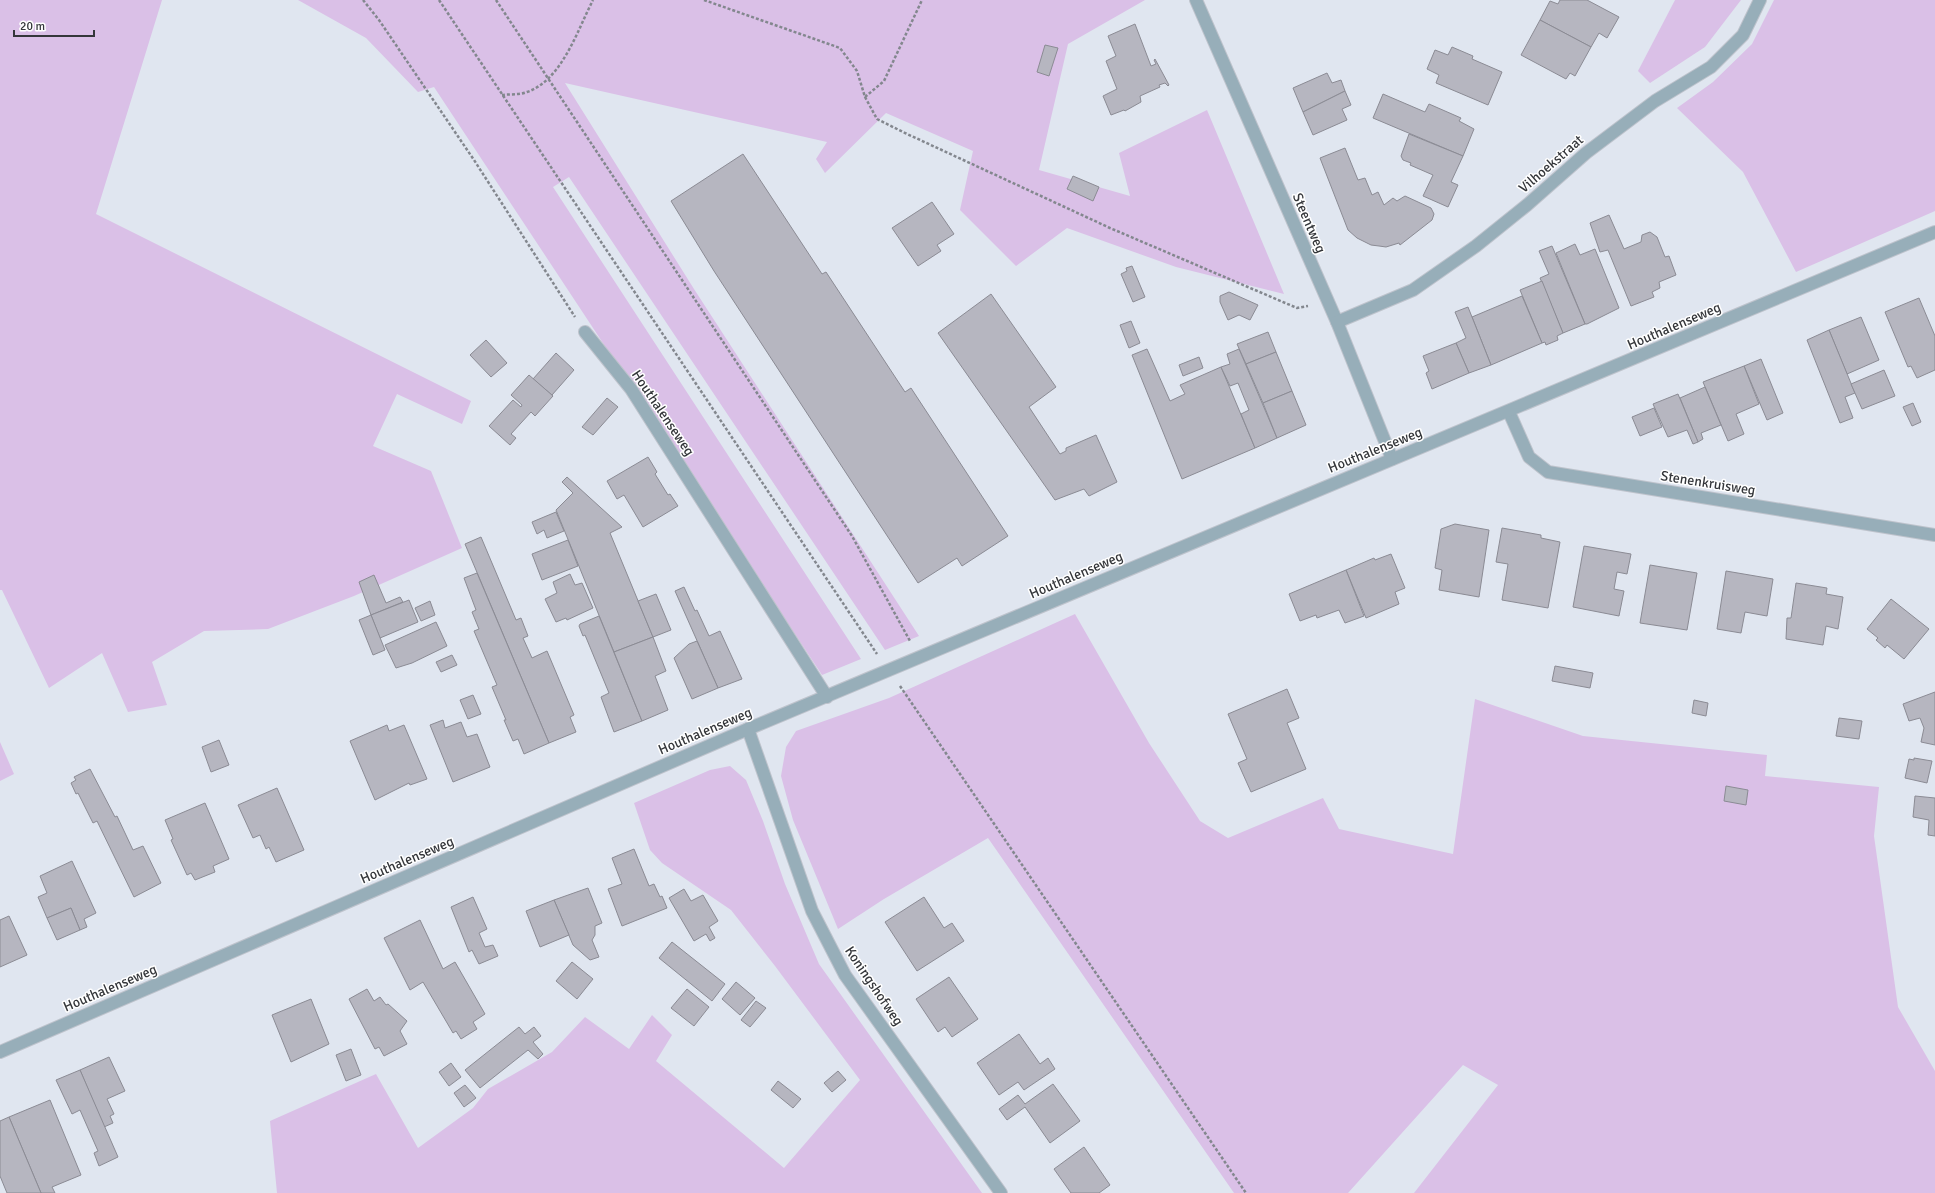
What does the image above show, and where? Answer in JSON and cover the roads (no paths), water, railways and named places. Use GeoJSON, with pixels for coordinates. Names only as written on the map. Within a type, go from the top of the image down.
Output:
{"type":"FeatureCollection","features":[{"type":"Feature","properties":{"kind":"street","name":"Steentweg"},"geometry":{"type":"LineString","coordinates":[[1196,0],[1327,303],[1337,322],[1392,459]]}},
{"type":"Feature","properties":{"kind":"street","name":"Vilhoekstraat"},"geometry":{"type":"LineString","coordinates":[[1337,322],[1413,290],[1476,246],[1527,205],[1586,153],[1655,101],[1711,67],[1743,35],[1760,0]]}},
{"type":"Feature","properties":{"kind":"street","name":"Houthalenseweg"},"geometry":{"type":"LineString","coordinates":[[0,1052],[748,729],[1392,459],[1510,412],[1935,232]]}},
{"type":"Feature","properties":{"kind":"street","name":"Houthalenseweg"},"geometry":{"type":"LineString","coordinates":[[585,332],[630,389],[827,697]]}},
{"type":"Feature","properties":{"kind":"street","name":"Stenenkruisweg"},"geometry":{"type":"LineString","coordinates":[[1510,412],[1529,457],[1548,472],[1935,535]]}},
{"type":"Feature","properties":{"kind":"street","name":"Koningshofweg"},"geometry":{"type":"LineString","coordinates":[[748,729],[812,911],[845,975],[1001,1193]]}}]}
